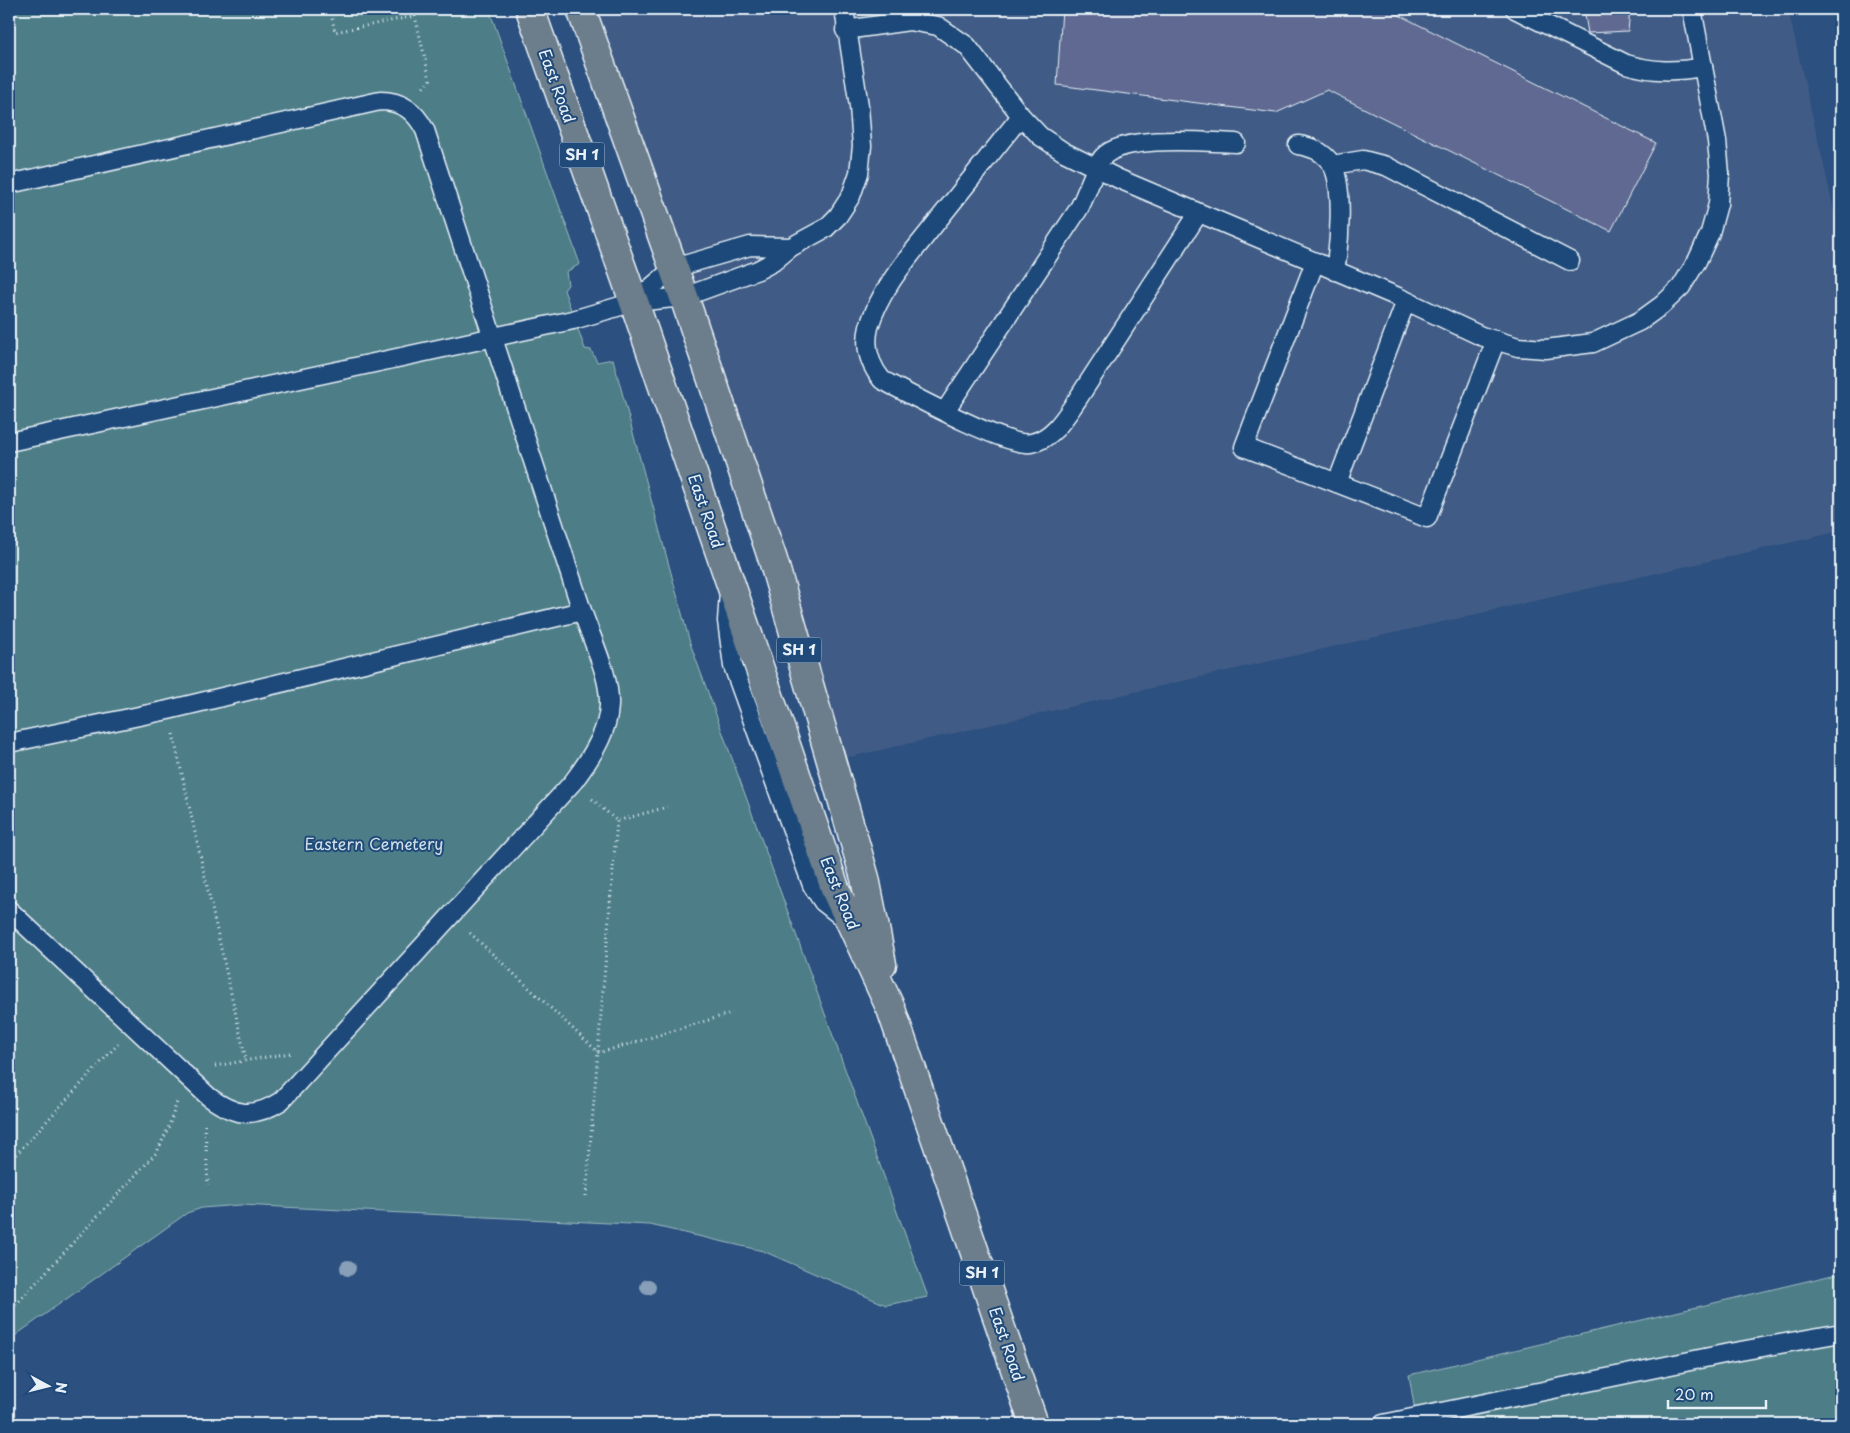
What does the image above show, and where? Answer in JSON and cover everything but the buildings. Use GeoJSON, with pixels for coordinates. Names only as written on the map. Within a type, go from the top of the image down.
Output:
{"type":"FeatureCollection","features":[{"type":"Feature","properties":{"kind":"highway","name":"East Road"},"geometry":{"type":"LineString","coordinates":[[530,9],[634,302],[836,891],[891,1009],[1034,1424]]}},
{"type":"Feature","properties":{"kind":"highway","name":"East Road"},"geometry":{"type":"LineString","coordinates":[[581,9],[674,268],[778,578],[865,878],[891,1009]]}},
{"type":"Feature","properties":{"kind":"lane"},"geometry":{"type":"LineString","coordinates":[[9,442],[574,320],[634,302],[684,297],[758,270],[773,262],[791,247],[826,228],[838,216],[852,196],[859,173],[862,146],[859,106],[845,30],[844,9]]}},
{"type":"Feature","properties":{"kind":"lane"},"geometry":{"type":"LineString","coordinates":[[1515,9],[1626,64],[1642,69],[1669,72],[1703,67]]}},
{"type":"Feature","properties":{"kind":"lane"},"geometry":{"type":"LineString","coordinates":[[845,30],[909,21],[938,26],[967,46],[1021,116],[1040,136],[1064,152],[1096,169],[1406,301],[1481,336],[1518,347],[1546,349],[1593,343],[1640,321],[1662,305],[1681,286],[1697,261],[1710,233],[1718,204],[1720,174],[1717,141],[1692,9]]}},
{"type":"Feature","properties":{"kind":"lane"},"geometry":{"type":"LineString","coordinates":[[9,184],[380,101],[392,101],[406,107],[418,117],[425,130],[582,611],[609,683],[610,701],[606,728],[590,759],[573,782],[281,1101],[268,1109],[254,1113],[238,1113],[223,1107],[209,1097],[9,910]]}},
{"type":"Feature","properties":{"kind":"lane"},"geometry":{"type":"LineString","coordinates":[[1021,116],[893,278],[876,309],[869,328],[868,350],[872,368],[882,380],[995,436],[1030,444],[1046,437],[1062,421],[1072,407],[1198,214]]}},
{"type":"Feature","properties":{"kind":"lane"},"geometry":{"type":"LineString","coordinates":[[945,411],[1078,210],[1102,158],[1108,153],[1128,146],[1180,141],[1236,143]]}},
{"type":"Feature","properties":{"kind":"lane"},"geometry":{"type":"LineString","coordinates":[[1298,145],[1315,149],[1332,165],[1340,215],[1340,245],[1335,271]]}},
{"type":"Feature","properties":{"kind":"lane"},"geometry":{"type":"LineString","coordinates":[[1332,165],[1363,160],[1386,166],[1570,261]]}},
{"type":"Feature","properties":{"kind":"lane"},"geometry":{"type":"LineString","coordinates":[[634,302],[674,268],[750,246],[791,247]]}},
{"type":"Feature","properties":{"kind":"lane"},"geometry":{"type":"LineString","coordinates":[[1315,262],[1244,448],[1428,518],[1496,340]]}},
{"type":"Feature","properties":{"kind":"lane"},"geometry":{"type":"LineString","coordinates":[[1337,483],[1406,301]]}},
{"type":"Feature","properties":{"kind":"lane"},"geometry":{"type":"LineString","coordinates":[[9,744],[168,710],[582,611]]}},
{"type":"Feature","properties":{"kind":"lane"},"geometry":{"type":"LineString","coordinates":[[1383,1424],[1729,1353],[1841,1333]]}},
{"type":"Feature","properties":{"kind":"path"},"geometry":{"type":"LineString","coordinates":[[330,9],[335,32],[415,16],[430,80],[406,107]]}},
{"type":"Feature","properties":{"kind":"path"},"geometry":{"type":"LineString","coordinates":[[168,710],[246,1060]]}},
{"type":"Feature","properties":{"kind":"path"},"geometry":{"type":"LineString","coordinates":[[573,782],[617,821]]}},
{"type":"Feature","properties":{"kind":"path"},"geometry":{"type":"LineString","coordinates":[[617,821],[666,807]]}},
{"type":"Feature","properties":{"kind":"path"},"geometry":{"type":"LineString","coordinates":[[586,1196],[617,821]]}},
{"type":"Feature","properties":{"kind":"path"},"geometry":{"type":"LineString","coordinates":[[451,915],[599,1053]]}},
{"type":"Feature","properties":{"kind":"path"},"geometry":{"type":"LineString","coordinates":[[599,1053],[732,1013]]}},
{"type":"Feature","properties":{"kind":"path"},"geometry":{"type":"LineString","coordinates":[[9,1162],[133,1027]]}},
{"type":"Feature","properties":{"kind":"path"},"geometry":{"type":"LineString","coordinates":[[9,1312],[157,1152],[169,1126],[185,1075],[203,1068],[332,1045]]}},
{"type":"Feature","properties":{"kind":"path"},"geometry":{"type":"LineString","coordinates":[[208,1185],[205,1123],[209,1097]]}},
{"type":"Feature","properties":{"kind":"shaded area"},"geometry":{"type":"Polygon","coordinates":[[[592,9],[1788,9],[1841,241],[1841,531],[841,759],[592,9]]]}},
{"type":"Feature","properties":{"kind":"green space","name":"Eastern Cemetery"},"geometry":{"type":"Polygon","coordinates":[[[9,9],[489,9],[580,264],[566,272],[568,285],[564,290],[585,349],[591,350],[597,362],[613,359],[690,643],[928,1297],[886,1305],[763,1251],[650,1225],[240,1205],[202,1208],[187,1213],[9,1340],[9,9]]]}},
{"type":"Feature","properties":{"kind":"green space"},"geometry":{"type":"Polygon","coordinates":[[[1841,1273],[1841,1424],[1417,1424],[1409,1375],[1841,1273]]]}}]}
